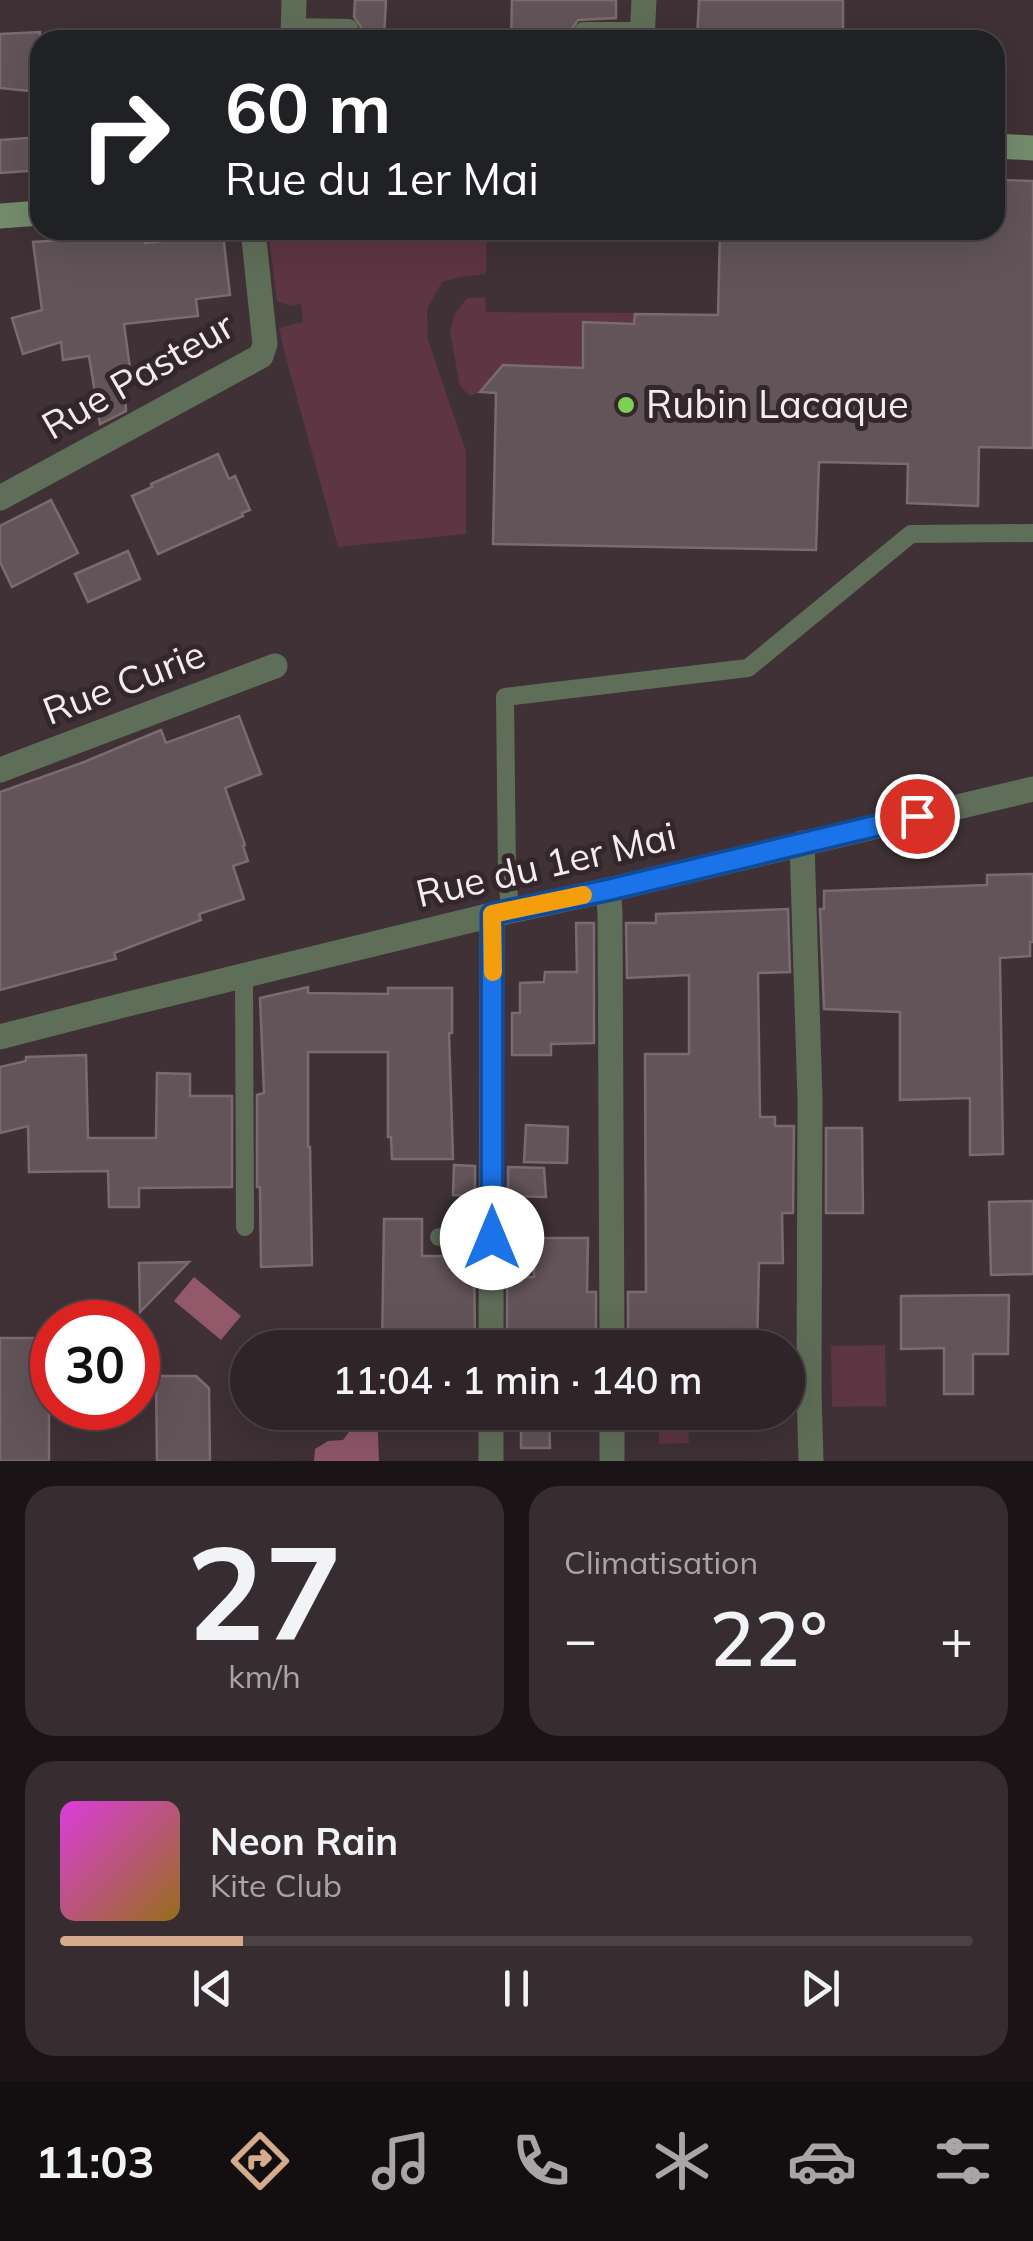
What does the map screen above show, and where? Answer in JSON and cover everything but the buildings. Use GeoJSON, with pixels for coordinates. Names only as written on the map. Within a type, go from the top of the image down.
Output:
{"type":"FeatureCollection","features":[{"type":"Feature","properties":{"kind":"main road"},"geometry":{"type":"LineString","coordinates":[[1005,147],[1033,148]]}},
{"type":"Feature","properties":{"kind":"main road"},"geometry":{"type":"LineString","coordinates":[[0,216],[30,214]]}},
{"type":"Feature","properties":{"kind":"street"},"geometry":{"type":"LineString","coordinates":[[293,30],[294,0]]}},
{"type":"Feature","properties":{"kind":"street"},"geometry":{"type":"LineString","coordinates":[[643,30],[644,0]]}},
{"type":"Feature","properties":{"kind":"street","name":"Rue Pasteur"},"geometry":{"type":"LineString","coordinates":[[0,498],[261,356],[265,344],[254,240]]}},
{"type":"Feature","properties":{"kind":"street","name":"Rue Curie"},"geometry":{"type":"LineString","coordinates":[[0,770],[276,666]]}},
{"type":"Feature","properties":{"kind":"street","name":"Rue du 1er Mai"},"geometry":{"type":"LineString","coordinates":[[0,1038],[501,913],[1033,789]]}},
{"type":"Feature","properties":{"kind":"street"},"geometry":{"type":"LineString","coordinates":[[802,843],[810,1099],[811,1461]]}},
{"type":"Feature","properties":{"kind":"street"},"geometry":{"type":"LineString","coordinates":[[608,890],[612,1330]]}},
{"type":"Feature","properties":{"kind":"street"},"geometry":{"type":"LineString","coordinates":[[491,1330],[501,913]]}},
{"type":"Feature","properties":{"kind":"street"},"geometry":{"type":"LineString","coordinates":[[490,1461],[491,1430]]}},
{"type":"Feature","properties":{"kind":"street"},"geometry":{"type":"LineString","coordinates":[[612,1430],[612,1461]]}},
{"type":"Feature","properties":{"kind":"lane"},"geometry":{"type":"LineString","coordinates":[[330,30],[349,28]]}},
{"type":"Feature","properties":{"kind":"lane"},"geometry":{"type":"LineString","coordinates":[[501,913],[507,873],[504,697],[748,668],[911,534],[1033,532]]}},
{"type":"Feature","properties":{"kind":"lane"},"geometry":{"type":"LineString","coordinates":[[244,975],[245,1227]]}},
{"type":"Feature","properties":{"kind":"lane"},"geometry":{"type":"LineString","coordinates":[[439,1238],[492,1238]]}},
{"type":"Feature","properties":{"kind":"shaded area"},"geometry":{"type":"Polygon","coordinates":[[[269,240],[487,240],[486,274],[442,282],[427,309],[428,340],[466,451],[466,534],[338,547],[279,328],[303,322],[301,304],[290,306],[277,301],[269,240]]]}},
{"type":"Feature","properties":{"kind":"shaded area"},"geometry":{"type":"Polygon","coordinates":[[[485,297],[486,312],[635,313],[634,324],[584,323],[583,368],[503,365],[480,392],[470,396],[460,386],[450,333],[454,315],[467,298],[485,297]]]}},
{"type":"Feature","properties":{"kind":"shaded area"},"geometry":{"type":"Polygon","coordinates":[[[194,1277],[241,1316],[221,1340],[174,1301],[194,1277]]]}},
{"type":"Feature","properties":{"kind":"shaded area"},"geometry":{"type":"Polygon","coordinates":[[[885,1345],[886,1406],[832,1407],[831,1346],[885,1345]]]}},
{"type":"Feature","properties":{"kind":"shaded area"},"geometry":{"type":"Polygon","coordinates":[[[350,1430],[378,1430],[379,1461],[314,1461],[315,1449],[328,1441],[343,1440],[350,1430]]]}},
{"type":"Feature","properties":{"kind":"shaded area"},"geometry":{"type":"Polygon","coordinates":[[[659,1430],[689,1430],[689,1443],[659,1444],[659,1430]]]}},
{"type":"Feature","properties":{"kind":"slow traffic"},"geometry":{"type":"LineString","coordinates":[[493,972],[492,914],[583,895]]}},
{"type":"Feature","properties":{"kind":"place","name":"Rubin Lacaque"},"geometry":{"type":"Point","coordinates":[626,405]}},
{"type":"Feature","properties":{"kind":"route"},"geometry":{"type":"LineString","coordinates":[[492,1238],[492,914],[917,816]]}}]}
